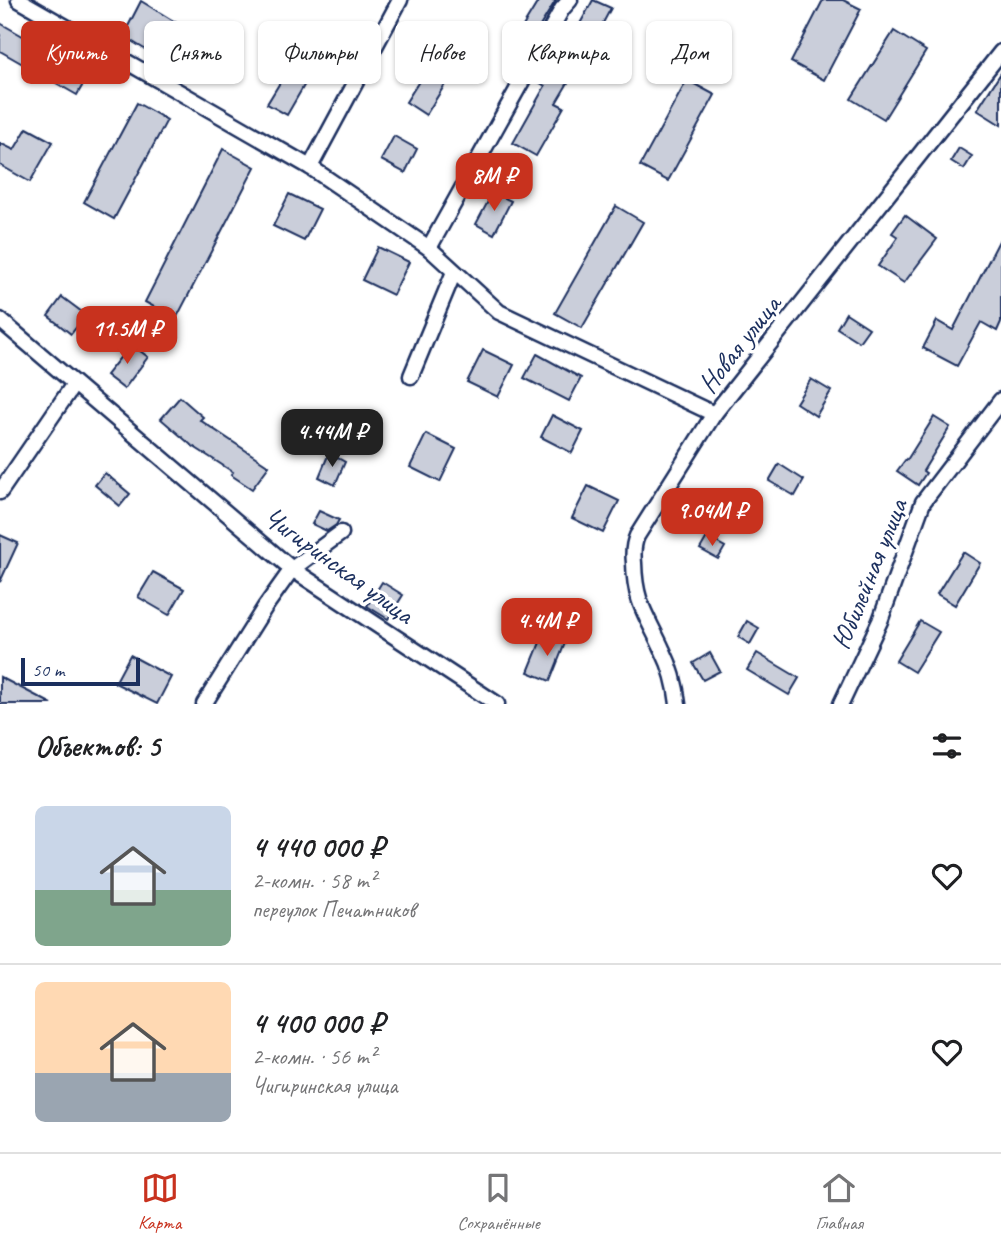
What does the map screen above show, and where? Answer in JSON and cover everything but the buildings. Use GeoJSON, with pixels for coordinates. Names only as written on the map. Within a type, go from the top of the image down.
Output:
{"type":"FeatureCollection","features":[{"type":"Feature","properties":{"kind":"street"},"geometry":{"type":"LineString","coordinates":[[19,0],[310,167],[429,248],[499,312],[714,414]]}},
{"type":"Feature","properties":{"kind":"street"},"geometry":{"type":"LineString","coordinates":[[310,167],[400,0]]}},
{"type":"Feature","properties":{"kind":"street"},"geometry":{"type":"LineString","coordinates":[[429,248],[562,9],[570,0]]}},
{"type":"Feature","properties":{"kind":"street","name":"Новая улица"},"geometry":{"type":"LineString","coordinates":[[678,704],[676,688],[664,653],[636,596],[634,544],[714,414],[1001,52]]}},
{"type":"Feature","properties":{"kind":"street"},"geometry":{"type":"LineString","coordinates":[[411,376],[454,272]]}},
{"type":"Feature","properties":{"kind":"street","name":"Чигиринская улица"},"geometry":{"type":"LineString","coordinates":[[0,320],[292,569],[497,704]]}},
{"type":"Feature","properties":{"kind":"street"},"geometry":{"type":"LineString","coordinates":[[0,492],[74,384]]}},
{"type":"Feature","properties":{"kind":"street","name":"Юбилейная улица"},"geometry":{"type":"LineString","coordinates":[[841,704],[880,621],[923,502],[1001,400]]}},
{"type":"Feature","properties":{"kind":"street"},"geometry":{"type":"LineString","coordinates":[[205,704],[265,607],[292,569],[341,533]]}}]}
